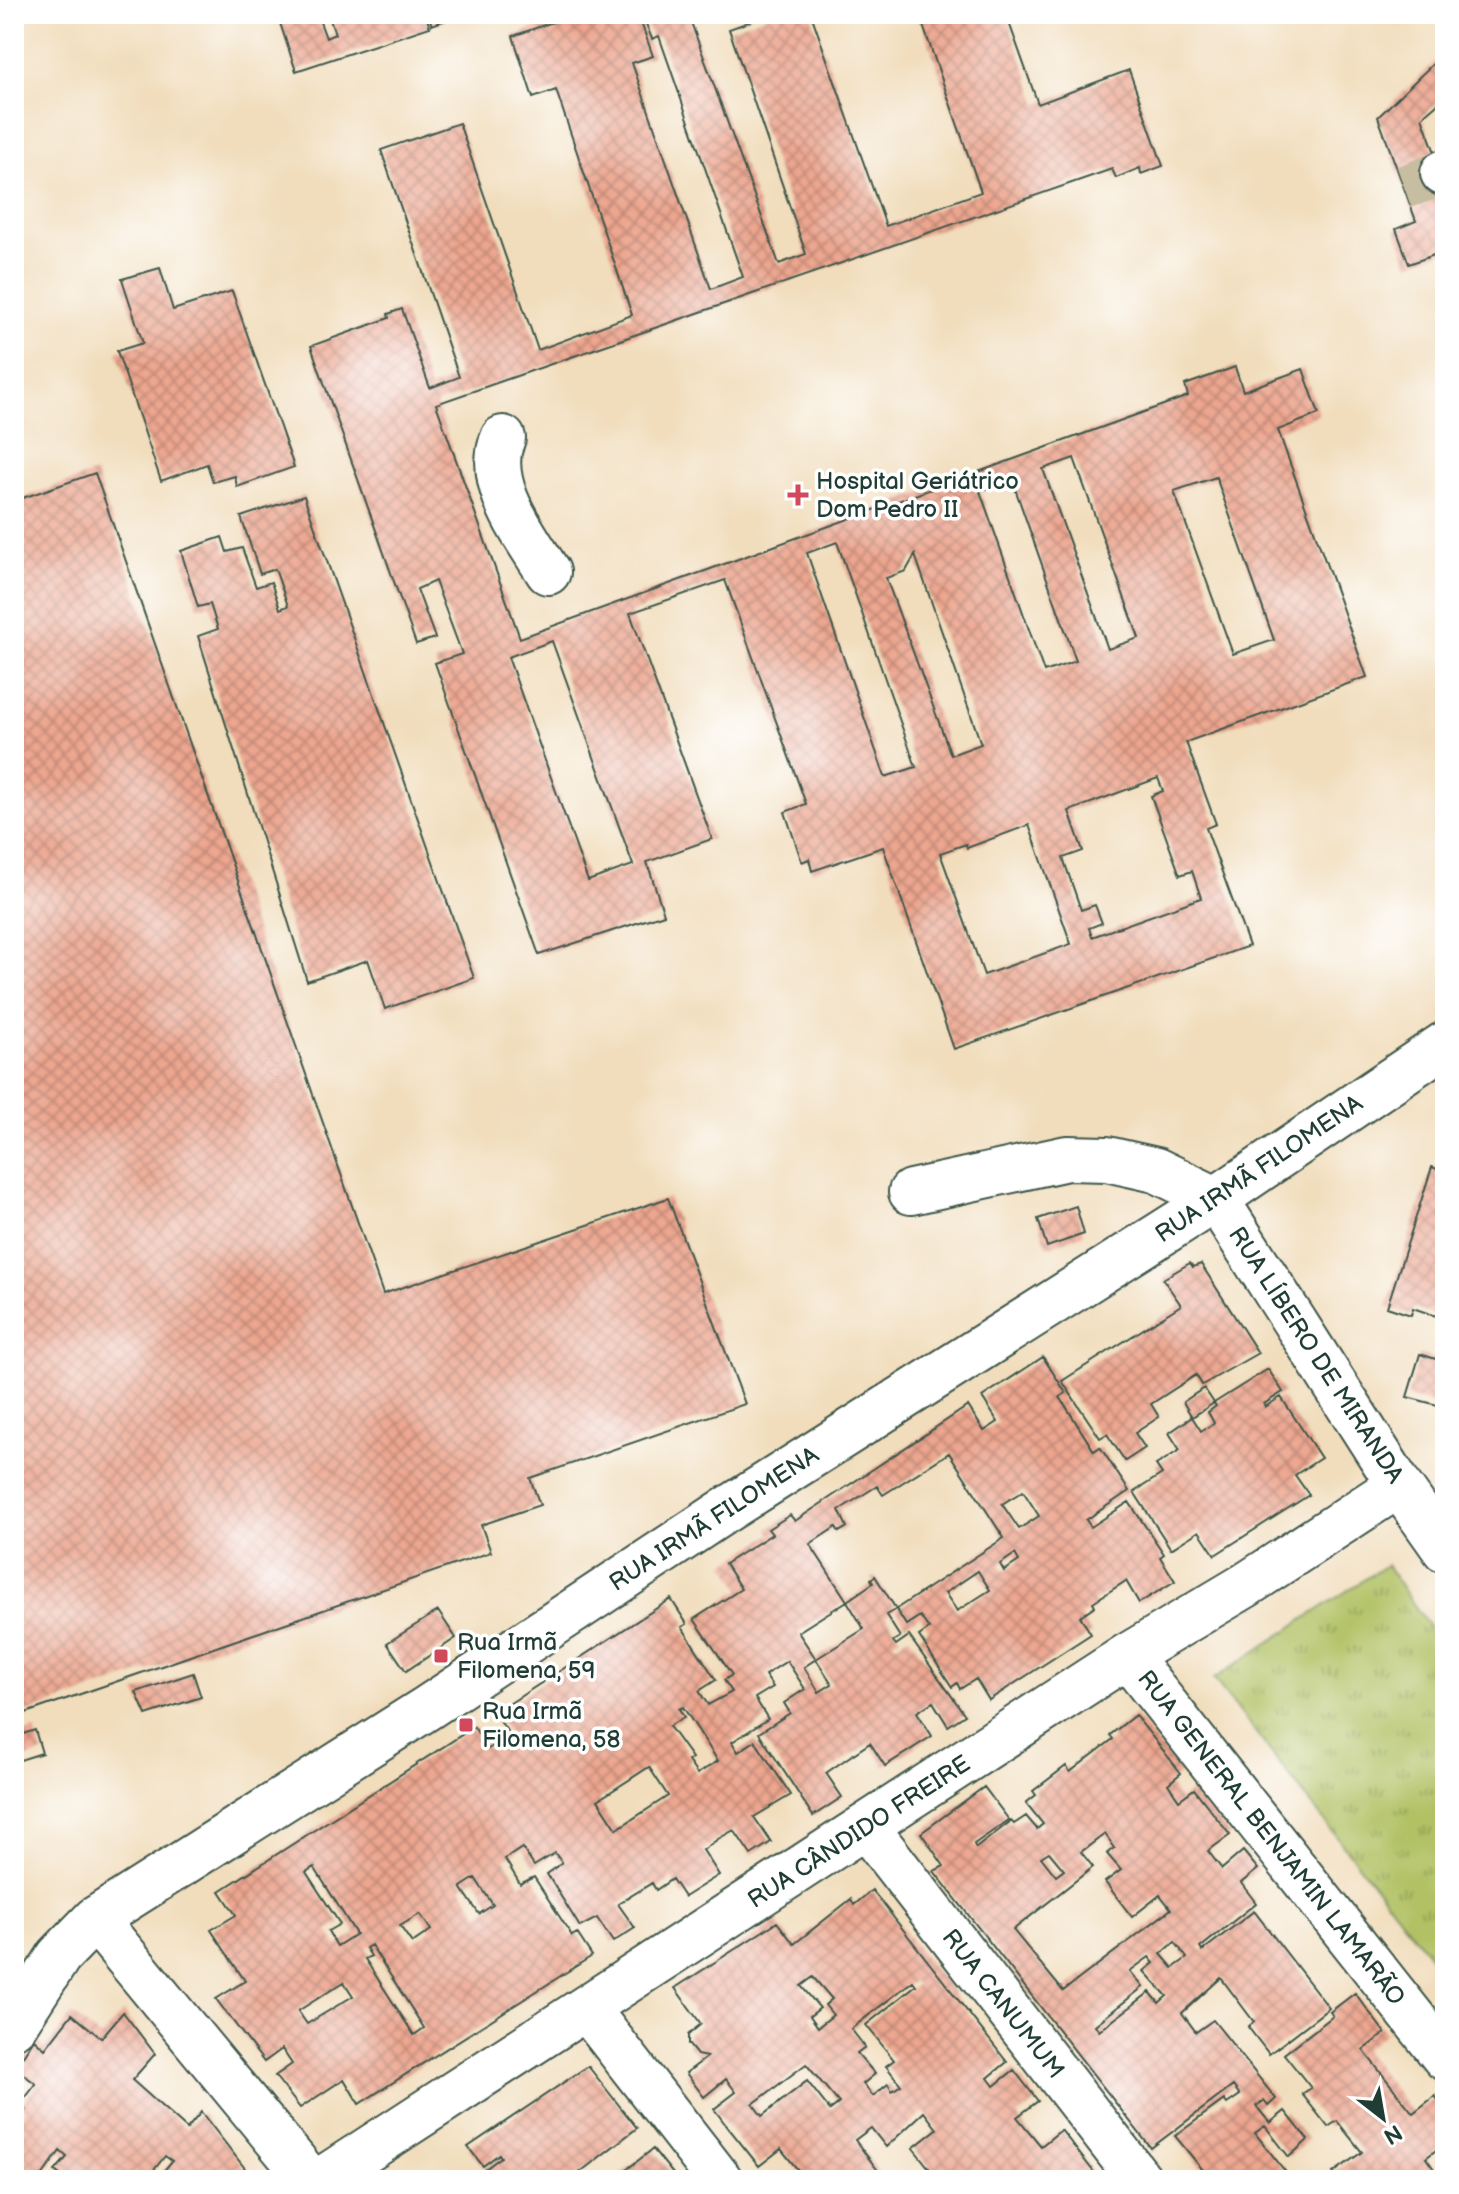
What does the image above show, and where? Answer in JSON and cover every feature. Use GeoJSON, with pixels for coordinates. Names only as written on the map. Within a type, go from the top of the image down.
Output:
{"type":"FeatureCollection","features":[{"type":"Feature","properties":{"kind":"street"},"geometry":{"type":"LineString","coordinates":[[503,438],[497,462],[501,483],[520,528],[548,572]]}},
{"type":"Feature","properties":{"kind":"street","name":"RUA IRMÃ FILOMENA"},"geometry":{"type":"LineString","coordinates":[[14,2026],[59,1956],[95,1919],[427,1708],[723,1512],[1216,1199],[1445,1044]]}},
{"type":"Feature","properties":{"kind":"street"},"geometry":{"type":"LineString","coordinates":[[911,1192],[1067,1158],[1107,1159],[1156,1170],[1216,1199]]}},
{"type":"Feature","properties":{"kind":"street","name":"RUA LÍBERO DE MIRANDA"},"geometry":{"type":"LineString","coordinates":[[1216,1199],[1399,1485],[1445,1550]]}},
{"type":"Feature","properties":{"kind":"street","name":"RUA CÂNDIDO FREIRE"},"geometry":{"type":"LineString","coordinates":[[321,2180],[1127,1656],[1246,1585],[1399,1485]]}},
{"type":"Feature","properties":{"kind":"street","name":"RUA GENERAL BENJAMIN LAMARÃO"},"geometry":{"type":"LineString","coordinates":[[1127,1656],[1445,2058]]}},
{"type":"Feature","properties":{"kind":"street","name":"RUA CANUMUM"},"geometry":{"type":"LineString","coordinates":[[866,1827],[1140,2180]]}},
{"type":"Feature","properties":{"kind":"street"},"geometry":{"type":"LineString","coordinates":[[95,1919],[310,2180]]}},
{"type":"Feature","properties":{"kind":"street"},"geometry":{"type":"LineString","coordinates":[[587,2009],[720,2180]]}},
{"type":"Feature","properties":{"kind":"green space"},"geometry":{"type":"Polygon","coordinates":[[[1386,1565],[1445,1649],[1445,1976],[1214,1679],[1386,1565]]]}},
{"type":"Feature","properties":{"kind":"building"},"geometry":{"type":"Polygon","coordinates":[[[277,14],[317,14],[326,38],[335,34],[328,14],[425,14],[430,27],[296,71],[277,14]]]}},
{"type":"Feature","properties":{"kind":"building"},"geometry":{"type":"Polygon","coordinates":[[[428,14],[462,14],[432,25],[428,14]]]}},
{"type":"Feature","properties":{"kind":"building"},"geometry":{"type":"Polygon","coordinates":[[[575,14],[638,14],[653,56],[632,63],[711,289],[743,277],[659,36],[652,39],[645,21],[653,18],[652,14],[688,14],[779,264],[806,254],[729,29],[771,14],[811,14],[886,226],[981,192],[919,14],[1006,14],[1038,104],[1129,70],[1163,166],[1141,174],[1140,168],[1116,178],[1112,169],[436,404],[520,638],[1188,396],[1185,385],[1235,367],[1243,391],[1303,369],[1319,414],[1278,430],[1367,677],[1186,742],[1216,824],[1206,828],[1249,946],[954,1049],[883,847],[812,871],[809,859],[802,862],[785,812],[806,804],[725,580],[630,613],[712,839],[647,862],[664,914],[539,955],[435,663],[462,654],[435,581],[417,589],[435,638],[416,644],[311,346],[389,318],[388,314],[402,309],[430,388],[459,377],[381,150],[459,123],[538,350],[632,315],[556,90],[533,98],[513,36],[575,14]],[[1074,458],[1043,469],[1108,649],[1139,638],[1074,458]],[[1216,477],[1174,491],[1233,654],[1274,640],[1216,477]],[[1012,480],[980,491],[1044,672],[1076,661],[1012,480]],[[837,542],[807,553],[885,777],[916,767],[837,542]],[[915,555],[906,571],[886,578],[951,755],[981,744],[915,555]],[[552,641],[508,657],[588,881],[633,865],[552,641]],[[1158,778],[1069,811],[1083,851],[1063,858],[1081,910],[1095,905],[1102,923],[1089,928],[1092,937],[1201,898],[1192,871],[1180,875],[1151,796],[1163,791],[1158,778]],[[1029,825],[967,848],[966,844],[940,853],[984,975],[1071,944],[1029,825]]]}},
{"type":"Feature","properties":{"kind":"building"},"geometry":{"type":"Polygon","coordinates":[[[1445,52],[1445,97],[1422,117],[1445,180],[1445,251],[1409,264],[1396,229],[1416,221],[1378,117],[1445,52]]]}},
{"type":"Feature","properties":{"kind":"building"},"geometry":{"type":"Polygon","coordinates":[[[160,268],[173,310],[232,291],[294,467],[237,487],[235,476],[213,482],[207,464],[161,481],[117,351],[143,343],[122,279],[160,268]]]}},
{"type":"Feature","properties":{"kind":"building"},"geometry":{"type":"Polygon","coordinates":[[[95,473],[383,1294],[668,1198],[745,1404],[530,1478],[540,1505],[481,1525],[491,1552],[14,1717],[14,501],[95,473]]]}},
{"type":"Feature","properties":{"kind":"building"},"geometry":{"type":"Polygon","coordinates":[[[304,496],[474,978],[385,1009],[368,960],[307,981],[198,636],[218,629],[210,604],[198,607],[181,551],[222,537],[227,552],[242,548],[256,587],[271,582],[280,609],[288,606],[275,569],[260,574],[241,517],[304,496]]]}},
{"type":"Feature","properties":{"kind":"building"},"geometry":{"type":"Polygon","coordinates":[[[1432,1167],[1445,1172],[1445,1319],[1413,1308],[1411,1315],[1387,1307],[1432,1167]]]}},
{"type":"Feature","properties":{"kind":"building"},"geometry":{"type":"Polygon","coordinates":[[[1076,1206],[1084,1234],[1047,1247],[1038,1219],[1076,1206]]]}},
{"type":"Feature","properties":{"kind":"building"},"geometry":{"type":"Polygon","coordinates":[[[1190,1263],[1193,1267],[1201,1264],[1258,1353],[1202,1385],[1196,1375],[1151,1404],[1159,1417],[1135,1433],[1145,1448],[1125,1461],[1107,1434],[1100,1438],[1062,1381],[1181,1305],[1163,1279],[1190,1263]]]}},
{"type":"Feature","properties":{"kind":"building"},"geometry":{"type":"Polygon","coordinates":[[[1420,1354],[1445,1362],[1445,1407],[1407,1397],[1420,1354]]]}},
{"type":"Feature","properties":{"kind":"building"},"geometry":{"type":"Polygon","coordinates":[[[1043,1357],[1066,1393],[1060,1397],[1094,1451],[1100,1447],[1129,1491],[1086,1520],[1091,1527],[1129,1502],[1164,1554],[1160,1557],[1175,1581],[1139,1603],[1126,1581],[1093,1602],[1095,1606],[1080,1616],[1091,1634],[989,1700],[976,1679],[960,1689],[957,1683],[952,1687],[919,1636],[929,1629],[920,1616],[906,1625],[896,1609],[886,1615],[900,1637],[893,1641],[896,1645],[909,1636],[965,1715],[948,1726],[933,1702],[917,1712],[932,1736],[885,1766],[870,1743],[826,1773],[842,1797],[813,1816],[759,1733],[790,1713],[784,1703],[805,1689],[787,1661],[765,1675],[773,1687],[755,1698],[768,1719],[732,1742],[738,1752],[755,1741],[791,1795],[754,1817],[771,1842],[751,1855],[734,1830],[718,1839],[703,1850],[719,1875],[684,1897],[672,1879],[656,1890],[652,1883],[618,1904],[635,1928],[613,1942],[597,1918],[580,1927],[547,1874],[562,1863],[555,1853],[534,1866],[522,1848],[505,1859],[520,1884],[534,1877],[572,1936],[577,1933],[592,1956],[359,2104],[344,2079],[300,2108],[275,2076],[292,2064],[282,2049],[264,2062],[216,1999],[245,1981],[211,1930],[236,1915],[220,1891],[474,1727],[488,1749],[510,1736],[495,1713],[671,1599],[687,1624],[682,1627],[716,1680],[699,1691],[708,1705],[732,1692],[724,1680],[732,1675],[694,1619],[741,1589],[725,1564],[772,1534],[768,1529],[790,1515],[795,1521],[968,1406],[984,1431],[998,1422],[982,1397],[1043,1357]],[[949,1453],[883,1495],[877,1486],[839,1510],[847,1527],[839,1532],[836,1527],[810,1544],[847,1601],[873,1583],[871,1579],[875,1576],[896,1609],[1004,1538],[949,1453]],[[1023,1491],[1002,1504],[1019,1529],[1039,1516],[1023,1491]],[[1015,1554],[1000,1564],[1004,1571],[1019,1561],[1015,1554]],[[978,1571],[945,1593],[957,1611],[990,1590],[978,1571]],[[847,1601],[798,1632],[816,1659],[864,1629],[847,1601]],[[816,1659],[804,1667],[819,1692],[832,1684],[816,1659]],[[683,1707],[679,1709],[684,1717],[669,1726],[692,1758],[688,1761],[697,1774],[718,1761],[683,1707]],[[649,1767],[598,1800],[617,1829],[668,1796],[649,1767]],[[314,1867],[306,1872],[340,1924],[328,1931],[337,1946],[356,1934],[314,1867]],[[475,1878],[461,1887],[479,1914],[493,1905],[475,1878]],[[420,1914],[400,1926],[412,1943],[431,1930],[420,1914]],[[371,1945],[366,1948],[371,1956],[365,1959],[414,2035],[424,2028],[371,1945]],[[344,1982],[298,2011],[307,2024],[353,1996],[344,1982]]]}},
{"type":"Feature","properties":{"kind":"building"},"geometry":{"type":"Polygon","coordinates":[[[1268,1369],[1283,1392],[1264,1404],[1265,1407],[1281,1397],[1321,1458],[1295,1475],[1309,1495],[1215,1555],[1199,1531],[1171,1549],[1134,1492],[1162,1474],[1156,1465],[1180,1450],[1169,1433],[1192,1417],[1201,1431],[1214,1423],[1208,1412],[1216,1406],[1214,1403],[1268,1369]]]}},
{"type":"Feature","properties":{"kind":"building"},"geometry":{"type":"Polygon","coordinates":[[[1204,1388],[1214,1403],[1192,1417],[1183,1402],[1204,1388]]]}},
{"type":"Feature","properties":{"kind":"building"},"geometry":{"type":"Polygon","coordinates":[[[438,1611],[456,1638],[406,1671],[387,1643],[438,1611]]]}},
{"type":"Feature","properties":{"kind":"building"},"geometry":{"type":"Polygon","coordinates":[[[193,1673],[201,1697],[146,1715],[136,1692],[193,1673]]]}},
{"type":"Feature","properties":{"kind":"building"},"geometry":{"type":"Polygon","coordinates":[[[1135,1715],[1181,1773],[1168,1784],[1179,1800],[1194,1789],[1230,1835],[1208,1851],[1222,1869],[1243,1851],[1258,1869],[1241,1883],[1256,1903],[1200,1948],[1202,1951],[1254,1911],[1329,2008],[1269,2054],[1248,2027],[1254,2022],[1221,1978],[1182,2013],[1196,2032],[1213,2020],[1276,2099],[1268,2106],[1264,2101],[1256,2106],[1270,2123],[1285,2111],[1308,2140],[1289,2157],[1265,2126],[1255,2133],[1292,2180],[1211,2180],[1175,2136],[1224,2100],[1227,2104],[1240,2095],[1233,2086],[1151,2148],[934,1871],[944,1866],[921,1833],[984,1787],[1009,1820],[974,1844],[976,1848],[1011,1821],[1014,1824],[1026,1816],[1037,1829],[1043,1824],[1026,1803],[1036,1795],[1033,1791],[1066,1766],[1070,1772],[1113,1739],[1110,1735],[1135,1715]],[[1105,1834],[1081,1852],[1093,1867],[1013,1930],[1063,1991],[1171,1909],[1160,1895],[1132,1917],[1105,1882],[1121,1870],[1107,1854],[1115,1848],[1105,1834]],[[1049,1852],[1041,1857],[1056,1876],[1064,1870],[1049,1852]],[[1175,1942],[1161,1954],[1173,1968],[1187,1958],[1175,1942]],[[1149,1957],[1130,1971],[1143,1987],[1095,2025],[1099,2031],[1150,1992],[1159,2003],[1167,1996],[1144,1971],[1154,1963],[1149,1957]]]}},
{"type":"Feature","properties":{"kind":"building"},"geometry":{"type":"Polygon","coordinates":[[[35,1730],[42,1753],[14,1762],[14,1737],[35,1730]]]}},
{"type":"Feature","properties":{"kind":"building"},"geometry":{"type":"Polygon","coordinates":[[[872,1890],[1007,2062],[988,2078],[994,2086],[1014,2070],[1038,2101],[1017,2117],[1041,2146],[1061,2130],[1100,2180],[934,2180],[937,2178],[913,2148],[937,2129],[924,2112],[886,2147],[871,2128],[855,2140],[885,2180],[806,2180],[781,2149],[759,2166],[714,2109],[736,2092],[726,2079],[704,2097],[686,2073],[707,2057],[697,2055],[688,2044],[688,2035],[701,2024],[675,1988],[777,1922],[794,1944],[851,1899],[854,1905],[872,1890]],[[813,1977],[801,1986],[820,2008],[810,2016],[818,2027],[833,2015],[825,2005],[832,1999],[813,1977]],[[913,1981],[851,2029],[865,2047],[857,2053],[875,2074],[863,2084],[873,2096],[888,2084],[892,2091],[901,2085],[886,2066],[894,2060],[866,2025],[916,1985],[913,1981]],[[806,2064],[753,2104],[762,2116],[807,2081],[830,2110],[839,2103],[806,2064]]]}},
{"type":"Feature","properties":{"kind":"building"},"geometry":{"type":"Polygon","coordinates":[[[1355,1993],[1385,2033],[1363,2050],[1413,2113],[1435,2096],[1445,2109],[1445,2143],[1426,2158],[1442,2180],[1339,2180],[1333,2173],[1362,2152],[1337,2121],[1328,2127],[1302,2094],[1311,2088],[1284,2054],[1333,2016],[1330,2012],[1355,1993]]]}},
{"type":"Feature","properties":{"kind":"building"},"geometry":{"type":"Polygon","coordinates":[[[123,2012],[155,2054],[132,2080],[187,2129],[201,2112],[254,2180],[156,2180],[172,2161],[165,2156],[146,2180],[66,2180],[55,2171],[67,2157],[60,2151],[39,2180],[14,2180],[14,2120],[17,2122],[25,2110],[19,2106],[36,2084],[15,2068],[34,2039],[45,2049],[72,2014],[101,2038],[123,2012]]]}},
{"type":"Feature","properties":{"kind":"building"},"geometry":{"type":"Polygon","coordinates":[[[588,2066],[637,2128],[570,2180],[471,2180],[501,2157],[499,2154],[483,2166],[468,2147],[588,2066]]]}},
{"type":"Feature","properties":{"kind":"building"},"geometry":{"type":"Polygon","coordinates":[[[653,2149],[678,2180],[613,2180],[653,2149]]]}},
{"type":"Feature","properties":{"kind":"tunnel"},"geometry":{"type":"LineString","coordinates":[[1404,187],[1443,173]]}},
{"type":"Feature","properties":{"kind":"place","name":"Hospital Geriátrico Dom Pedro II"},"geometry":{"type":"Point","coordinates":[798,495]}},
{"type":"Feature","properties":{"kind":"place","name":"Rua Irmã Filomena, 59"},"geometry":{"type":"Point","coordinates":[441,1656]}},
{"type":"Feature","properties":{"kind":"place","name":"Rua Irmã Filomena, 58"},"geometry":{"type":"Point","coordinates":[466,1725]}}]}
